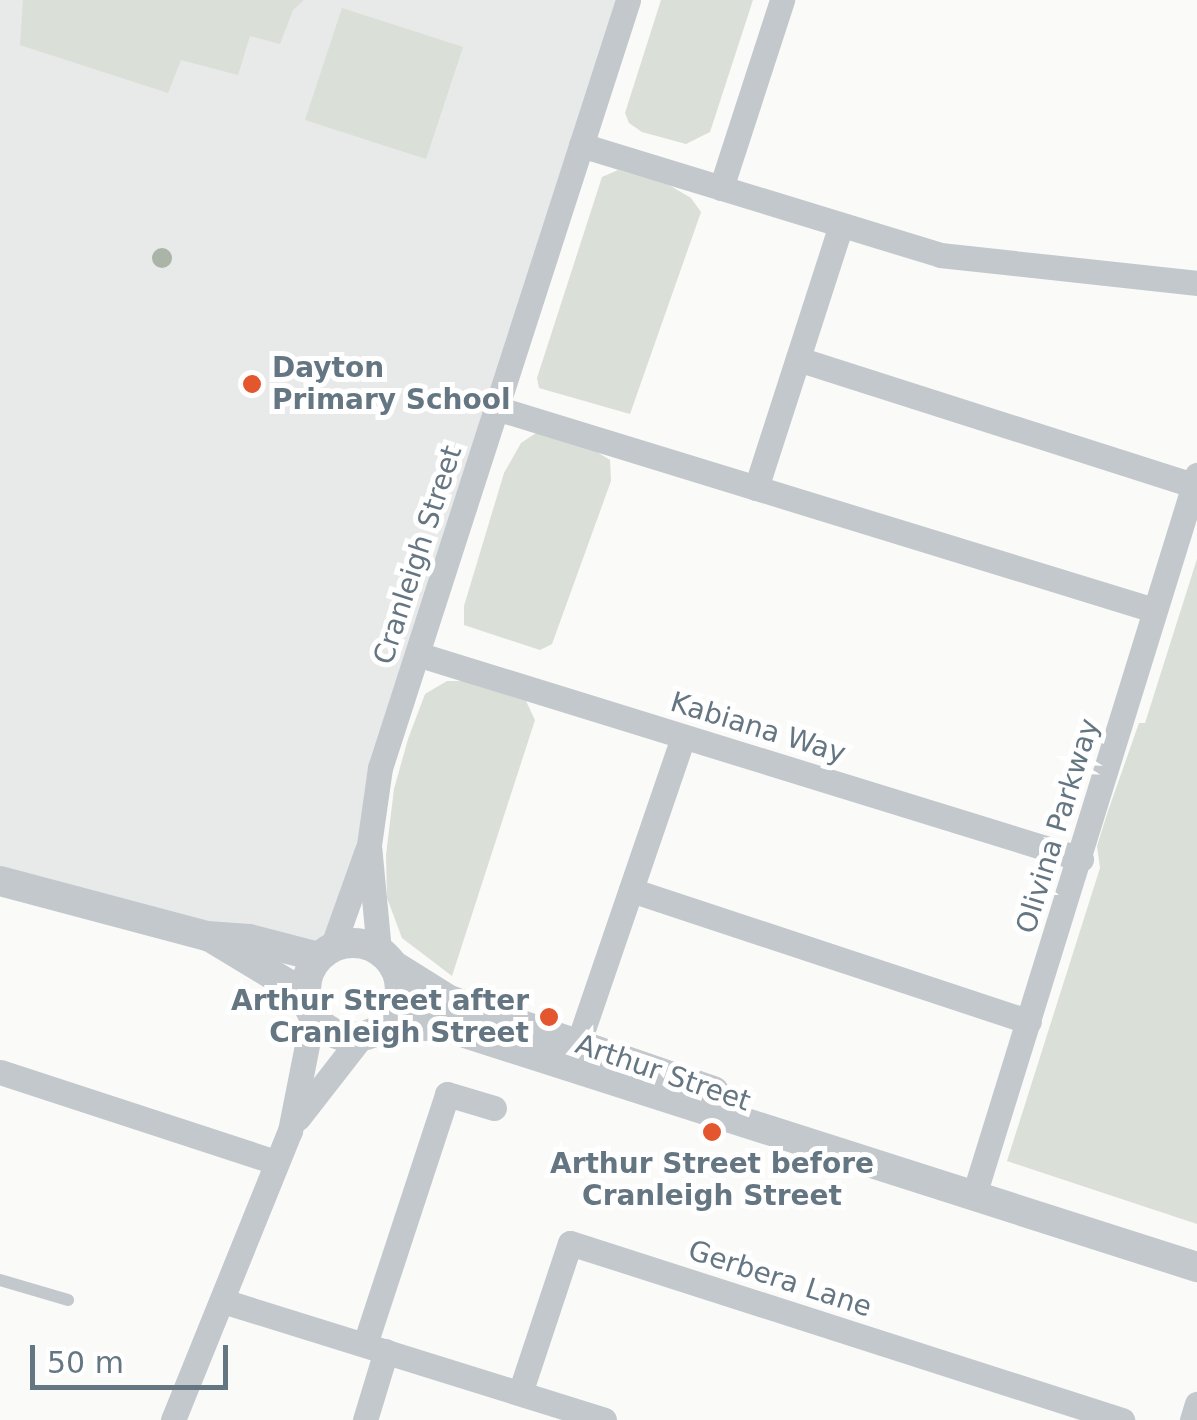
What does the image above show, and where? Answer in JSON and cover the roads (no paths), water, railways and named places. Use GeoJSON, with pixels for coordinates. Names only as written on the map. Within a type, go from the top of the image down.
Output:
{"type":"FeatureCollection","features":[{"type":"Feature","properties":{"kind":"street","name":"Cranleigh Street"},"geometry":{"type":"LineString","coordinates":[[325,952],[370,845],[380,768],[628,0]]}},
{"type":"Feature","properties":{"kind":"street"},"geometry":{"type":"LineString","coordinates":[[721,188],[782,0]]}},
{"type":"Feature","properties":{"kind":"street"},"geometry":{"type":"LineString","coordinates":[[581,145],[940,255],[1197,283]]}},
{"type":"Feature","properties":{"kind":"street"},"geometry":{"type":"LineString","coordinates":[[756,488],[842,225]]}},
{"type":"Feature","properties":{"kind":"street"},"geometry":{"type":"LineString","coordinates":[[798,359],[1196,480]]}},
{"type":"Feature","properties":{"kind":"street"},"geometry":{"type":"LineString","coordinates":[[496,408],[1154,610]]}},
{"type":"Feature","properties":{"kind":"street","name":"Olivina Parkway"},"geometry":{"type":"LineString","coordinates":[[974,1195],[1196,480]]}},
{"type":"Feature","properties":{"kind":"street","name":"Kabiana Way"},"geometry":{"type":"LineString","coordinates":[[417,654],[1080,860]]}},
{"type":"Feature","properties":{"kind":"street"},"geometry":{"type":"LineString","coordinates":[[578,1044],[684,737]]}},
{"type":"Feature","properties":{"kind":"street","name":"Cranleigh Street"},"geometry":{"type":"LineString","coordinates":[[370,845],[386,958]]}},
{"type":"Feature","properties":{"kind":"street"},"geometry":{"type":"LineString","coordinates":[[2,888],[207,936],[325,952],[360,943],[386,958],[399,997],[290,1131],[173,1420]]}},
{"type":"Feature","properties":{"kind":"street"},"geometry":{"type":"LineString","coordinates":[[631,890],[1029,1022]]}},
{"type":"Feature","properties":{"kind":"street"},"geometry":{"type":"LineString","coordinates":[[207,936],[309,1005],[333,1033],[372,1031]]}},
{"type":"Feature","properties":{"kind":"street"},"geometry":{"type":"LineString","coordinates":[[290,1131],[309,1005],[308,974],[325,952]]}},
{"type":"Feature","properties":{"kind":"street","name":"Arthur Street"},"geometry":{"type":"LineString","coordinates":[[386,958],[449,1000],[855,1139],[933,1181]]}},
{"type":"Feature","properties":{"kind":"street","name":"Arthur Street"},"geometry":{"type":"LineString","coordinates":[[372,1031],[443,1026],[1197,1267]]}},
{"type":"Feature","properties":{"kind":"street"},"geometry":{"type":"LineString","coordinates":[[0,1072],[276,1162]]}},
{"type":"Feature","properties":{"kind":"street"},"geometry":{"type":"LineString","coordinates":[[365,1420],[376,1348],[447,1094],[494,1108]]}},
{"type":"Feature","properties":{"kind":"street","name":"Gerbera Lane"},"geometry":{"type":"LineString","coordinates":[[520,1393],[570,1243],[1122,1420]]}},
{"type":"Feature","properties":{"kind":"street"},"geometry":{"type":"LineString","coordinates":[[223,1301],[604,1420]]}},
{"type":"Feature","properties":{"kind":"street"},"geometry":{"type":"LineString","coordinates":[[1192,1420],[1197,1404]]}},
{"type":"Feature","properties":{"kind":"lane"},"geometry":{"type":"LineString","coordinates":[[0,1280],[68,1300]]}},
{"type":"Feature","properties":{"kind":"place","name":"Dayton Primary School"},"geometry":{"type":"Point","coordinates":[252,384]}},
{"type":"Feature","properties":{"kind":"place","name":"Arthur Street after Cranleigh Street"},"geometry":{"type":"Point","coordinates":[549,1017]}},
{"type":"Feature","properties":{"kind":"place","name":"Arthur Street before Cranleigh Street"},"geometry":{"type":"Point","coordinates":[712,1132]}}]}
